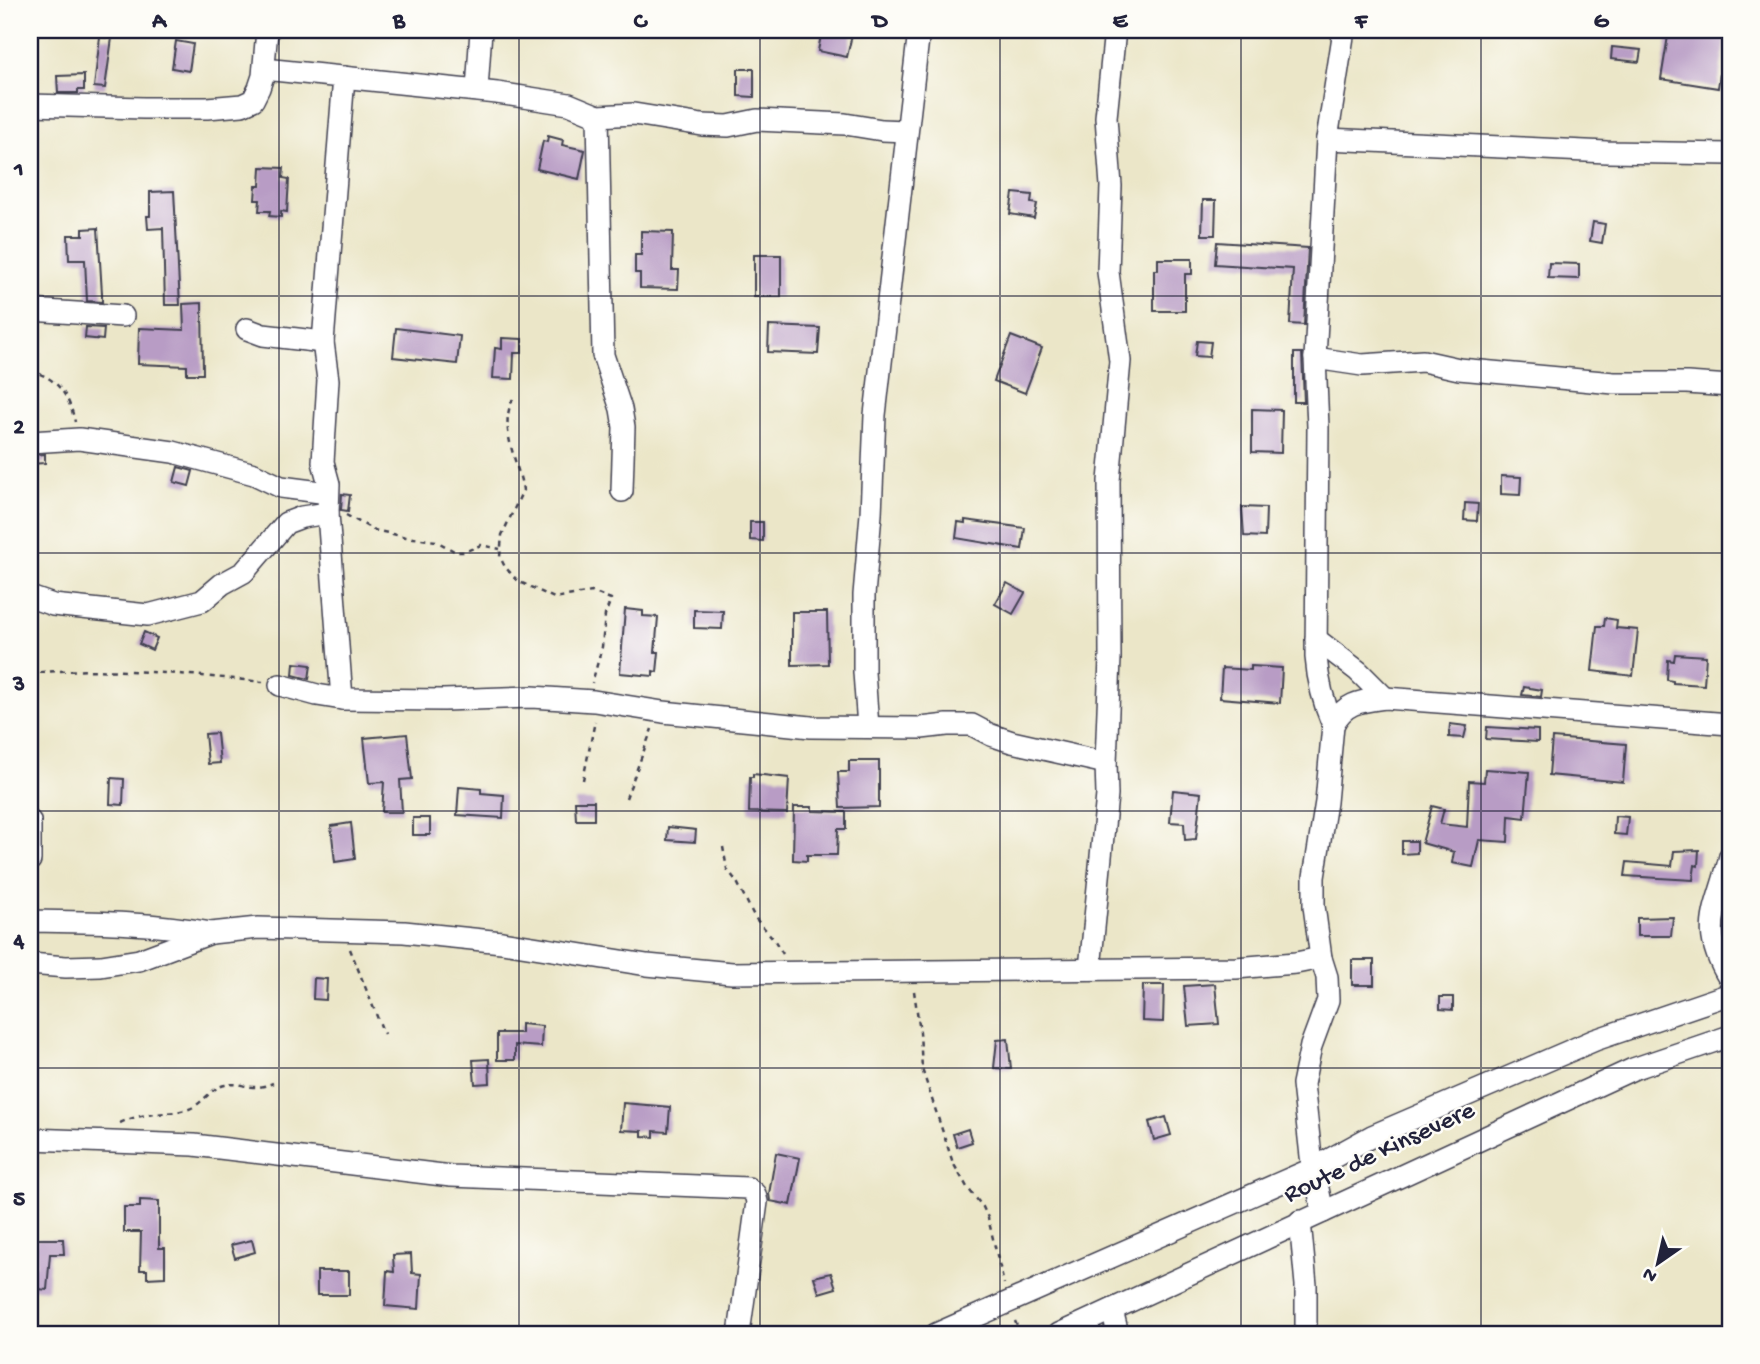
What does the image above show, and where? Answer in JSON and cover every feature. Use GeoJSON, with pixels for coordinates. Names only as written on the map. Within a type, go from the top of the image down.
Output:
{"type":"FeatureCollection","features":[{"type":"Feature","properties":{"kind":"street"},"geometry":{"type":"LineString","coordinates":[[30,105],[232,107],[253,100],[260,88],[267,30]]}},
{"type":"Feature","properties":{"kind":"street"},"geometry":{"type":"LineString","coordinates":[[477,90],[481,30]]}},
{"type":"Feature","properties":{"kind":"street"},"geometry":{"type":"LineString","coordinates":[[868,727],[864,672],[864,595],[875,426],[919,30]]}},
{"type":"Feature","properties":{"kind":"street"},"geometry":{"type":"LineString","coordinates":[[1090,969],[1107,795],[1110,677],[1109,481],[1120,361],[1108,272],[1111,186],[1106,117],[1115,30]]}},
{"type":"Feature","properties":{"kind":"street"},"geometry":{"type":"LineString","coordinates":[[1333,725],[1322,702],[1318,680],[1318,427],[1315,358],[1327,139],[1344,30]]}},
{"type":"Feature","properties":{"kind":"street"},"geometry":{"type":"LineString","coordinates":[[264,69],[477,90],[569,104],[598,116],[634,114],[702,125],[728,126],[757,120],[845,124],[906,131]]}},
{"type":"Feature","properties":{"kind":"street"},"geometry":{"type":"LineString","coordinates":[[342,699],[328,503],[329,484],[323,462],[328,380],[323,342],[344,77]]}},
{"type":"Feature","properties":{"kind":"street"},"geometry":{"type":"LineString","coordinates":[[598,116],[603,355],[621,409],[624,427],[622,491]]}},
{"type":"Feature","properties":{"kind":"street"},"geometry":{"type":"LineString","coordinates":[[1327,139],[1607,152],[1730,154]]}},
{"type":"Feature","properties":{"kind":"street"},"geometry":{"type":"LineString","coordinates":[[30,310],[123,316]]}},
{"type":"Feature","properties":{"kind":"street"},"geometry":{"type":"LineString","coordinates":[[247,329],[263,335],[323,342]]}},
{"type":"Feature","properties":{"kind":"street"},"geometry":{"type":"LineString","coordinates":[[1315,358],[1362,365],[1423,361],[1459,369],[1614,383],[1730,386]]}},
{"type":"Feature","properties":{"kind":"street"},"geometry":{"type":"LineString","coordinates":[[30,442],[79,439],[173,452],[254,474],[281,487],[328,503]]}},
{"type":"Feature","properties":{"kind":"street"},"geometry":{"type":"LineString","coordinates":[[30,597],[53,605],[148,615],[202,601],[222,584],[244,572],[286,523],[328,503]]}},
{"type":"Feature","properties":{"kind":"street"},"geometry":{"type":"LineString","coordinates":[[1316,639],[1358,671],[1385,698]]}},
{"type":"Feature","properties":{"kind":"street"},"geometry":{"type":"LineString","coordinates":[[280,685],[342,699],[444,701],[532,697],[594,701],[663,712],[811,727],[921,728],[972,725],[991,736],[1012,742],[1106,763]]}},
{"type":"Feature","properties":{"kind":"street"},"geometry":{"type":"LineString","coordinates":[[1323,1212],[1303,1084],[1311,1046],[1328,1000],[1327,977],[1321,958],[1314,906],[1314,877],[1326,802],[1333,725],[1338,714],[1360,701],[1385,698],[1730,724]]}},
{"type":"Feature","properties":{"kind":"street"},"geometry":{"type":"LineString","coordinates":[[30,821],[30,860]]}},
{"type":"Feature","properties":{"kind":"street"},"geometry":{"type":"LineString","coordinates":[[1730,856],[1711,927],[1716,957],[1730,980]]}},
{"type":"Feature","properties":{"kind":"street"},"geometry":{"type":"LineString","coordinates":[[30,921],[116,921],[211,933]]}},
{"type":"Feature","properties":{"kind":"street"},"geometry":{"type":"LineString","coordinates":[[30,964],[101,967],[139,960],[211,933],[258,928],[404,932],[502,942],[684,970],[790,974],[1236,968],[1321,958]]}},
{"type":"Feature","properties":{"kind":"street"},"geometry":{"type":"LineString","coordinates":[[936,1334],[1314,1168],[1372,1136],[1595,1040],[1730,994]]}},
{"type":"Feature","properties":{"kind":"street","name":"Route de Kinsevere"},"geometry":{"type":"LineString","coordinates":[[1059,1334],[1633,1069],[1730,1037]]}},
{"type":"Feature","properties":{"kind":"street"},"geometry":{"type":"LineString","coordinates":[[30,1139],[194,1145],[450,1176],[748,1188],[755,1194],[757,1202],[739,1334]]}},
{"type":"Feature","properties":{"kind":"street"},"geometry":{"type":"LineString","coordinates":[[1300,1221],[1306,1285],[1306,1334]]}},
{"type":"Feature","properties":{"kind":"street"},"geometry":{"type":"LineString","coordinates":[[1112,1310],[1118,1334]]}},
{"type":"Feature","properties":{"kind":"path"},"geometry":{"type":"LineString","coordinates":[[30,371],[45,375],[58,385],[74,417],[79,439]]}},
{"type":"Feature","properties":{"kind":"path"},"geometry":{"type":"LineString","coordinates":[[513,399],[508,409],[509,439],[523,490],[502,535],[500,557],[505,567],[519,581],[554,598],[592,592],[611,599],[605,615],[602,647],[591,685],[595,725],[583,780]]}},
{"type":"Feature","properties":{"kind":"path"},"geometry":{"type":"LineString","coordinates":[[328,503],[374,530],[436,541],[456,552],[464,552],[481,545],[500,549]]}},
{"type":"Feature","properties":{"kind":"path"},"geometry":{"type":"LineString","coordinates":[[30,673],[207,676],[280,685]]}},
{"type":"Feature","properties":{"kind":"path"},"geometry":{"type":"LineString","coordinates":[[626,798],[646,744],[663,712]]}},
{"type":"Feature","properties":{"kind":"path"},"geometry":{"type":"LineString","coordinates":[[723,847],[727,869],[737,882],[755,918],[781,951],[790,974]]}},
{"type":"Feature","properties":{"kind":"path"},"geometry":{"type":"LineString","coordinates":[[343,930],[384,1034]]}},
{"type":"Feature","properties":{"kind":"path"},"geometry":{"type":"LineString","coordinates":[[915,973],[914,1001],[920,1032],[922,1069],[953,1163],[967,1187],[984,1207],[1020,1334]]}},
{"type":"Feature","properties":{"kind":"path"},"geometry":{"type":"LineString","coordinates":[[113,1126],[131,1117],[191,1108],[219,1087],[228,1084],[253,1088],[273,1083]]}},
{"type":"Feature","properties":{"kind":"building"},"geometry":{"type":"Polygon","coordinates":[[[822,30],[853,30],[847,57],[818,51],[822,30]]]}},
{"type":"Feature","properties":{"kind":"building"},"geometry":{"type":"Polygon","coordinates":[[[1669,30],[1726,32],[1718,88],[1661,79],[1669,30]]]}},
{"type":"Feature","properties":{"kind":"building"},"geometry":{"type":"Polygon","coordinates":[[[100,37],[112,38],[105,88],[94,87],[100,37]]]}},
{"type":"Feature","properties":{"kind":"building"},"geometry":{"type":"Polygon","coordinates":[[[176,41],[193,44],[189,71],[172,68],[176,41]]]}},
{"type":"Feature","properties":{"kind":"building"},"geometry":{"type":"Polygon","coordinates":[[[1612,47],[1641,50],[1639,62],[1611,59],[1612,47]]]}},
{"type":"Feature","properties":{"kind":"building"},"geometry":{"type":"Polygon","coordinates":[[[738,69],[754,69],[754,97],[738,96],[738,69]]]}},
{"type":"Feature","properties":{"kind":"building"},"geometry":{"type":"Polygon","coordinates":[[[84,75],[84,90],[78,90],[78,93],[58,93],[57,76],[84,75]]]}},
{"type":"Feature","properties":{"kind":"building"},"geometry":{"type":"Polygon","coordinates":[[[548,136],[563,140],[562,145],[585,150],[579,179],[537,169],[543,141],[547,142],[548,136]]]}},
{"type":"Feature","properties":{"kind":"building"},"geometry":{"type":"Polygon","coordinates":[[[261,167],[284,168],[283,178],[289,179],[287,212],[281,211],[281,217],[269,216],[270,211],[259,211],[260,200],[255,200],[256,186],[260,186],[261,167]]]}},
{"type":"Feature","properties":{"kind":"building"},"geometry":{"type":"Polygon","coordinates":[[[174,191],[180,305],[165,305],[163,228],[148,229],[147,216],[150,216],[150,192],[174,191]]]}},
{"type":"Feature","properties":{"kind":"building"},"geometry":{"type":"Polygon","coordinates":[[[1013,193],[1032,195],[1031,203],[1037,204],[1034,218],[1010,214],[1013,193]]]}},
{"type":"Feature","properties":{"kind":"building"},"geometry":{"type":"Polygon","coordinates":[[[1203,200],[1216,200],[1215,235],[1202,235],[1203,200]]]}},
{"type":"Feature","properties":{"kind":"building"},"geometry":{"type":"Polygon","coordinates":[[[1593,222],[1605,224],[1602,243],[1590,241],[1593,222]]]}},
{"type":"Feature","properties":{"kind":"building"},"geometry":{"type":"Polygon","coordinates":[[[98,228],[102,302],[87,301],[85,260],[69,260],[68,235],[83,235],[83,229],[98,228]]]}},
{"type":"Feature","properties":{"kind":"building"},"geometry":{"type":"Polygon","coordinates":[[[641,231],[673,232],[672,270],[679,270],[678,289],[640,288],[640,273],[635,273],[635,255],[641,255],[641,231]]]}},
{"type":"Feature","properties":{"kind":"building"},"geometry":{"type":"Polygon","coordinates":[[[1217,242],[1308,248],[1304,325],[1290,324],[1293,269],[1215,264],[1217,242]]]}},
{"type":"Feature","properties":{"kind":"building"},"geometry":{"type":"Polygon","coordinates":[[[754,255],[781,255],[781,297],[754,297],[754,255]]]}},
{"type":"Feature","properties":{"kind":"building"},"geometry":{"type":"Polygon","coordinates":[[[1158,259],[1192,259],[1192,274],[1185,274],[1185,311],[1154,311],[1154,270],[1158,270],[1158,259]]]}},
{"type":"Feature","properties":{"kind":"building"},"geometry":{"type":"Polygon","coordinates":[[[1549,263],[1579,264],[1579,279],[1548,278],[1549,263]]]}},
{"type":"Feature","properties":{"kind":"building"},"geometry":{"type":"Polygon","coordinates":[[[202,303],[203,374],[187,374],[187,366],[138,364],[139,328],[184,330],[183,304],[202,303]]]}},
{"type":"Feature","properties":{"kind":"building"},"geometry":{"type":"Polygon","coordinates":[[[769,326],[820,328],[818,354],[768,352],[769,326]]]}},
{"type":"Feature","properties":{"kind":"building"},"geometry":{"type":"Polygon","coordinates":[[[86,327],[104,328],[103,340],[85,338],[86,327]]]}},
{"type":"Feature","properties":{"kind":"building"},"geometry":{"type":"Polygon","coordinates":[[[396,328],[460,336],[457,364],[393,357],[396,328]]]}},
{"type":"Feature","properties":{"kind":"building"},"geometry":{"type":"Polygon","coordinates":[[[1011,336],[1042,348],[1025,393],[994,381],[1011,336]]]}},
{"type":"Feature","properties":{"kind":"building"},"geometry":{"type":"Polygon","coordinates":[[[502,338],[522,339],[522,353],[514,353],[513,379],[493,378],[495,348],[502,349],[502,338]]]}},
{"type":"Feature","properties":{"kind":"building"},"geometry":{"type":"Polygon","coordinates":[[[1197,341],[1211,342],[1209,357],[1195,356],[1197,341]]]}},
{"type":"Feature","properties":{"kind":"building"},"geometry":{"type":"Polygon","coordinates":[[[1294,353],[1302,353],[1304,402],[1294,402],[1294,353]]]}},
{"type":"Feature","properties":{"kind":"building"},"geometry":{"type":"Polygon","coordinates":[[[1252,409],[1282,410],[1281,453],[1252,452],[1252,409]]]}},
{"type":"Feature","properties":{"kind":"building"},"geometry":{"type":"Polygon","coordinates":[[[45,454],[45,463],[30,464],[30,455],[45,454]]]}},
{"type":"Feature","properties":{"kind":"building"},"geometry":{"type":"Polygon","coordinates":[[[178,467],[193,471],[189,486],[174,482],[178,467]]]}},
{"type":"Feature","properties":{"kind":"building"},"geometry":{"type":"Polygon","coordinates":[[[1501,476],[1521,477],[1520,495],[1501,494],[1501,476]]]}},
{"type":"Feature","properties":{"kind":"building"},"geometry":{"type":"Polygon","coordinates":[[[342,494],[350,495],[348,511],[341,510],[342,494]]]}},
{"type":"Feature","properties":{"kind":"building"},"geometry":{"type":"Polygon","coordinates":[[[1465,503],[1478,504],[1477,521],[1464,520],[1465,503]]]}},
{"type":"Feature","properties":{"kind":"building"},"geometry":{"type":"Polygon","coordinates":[[[1242,507],[1266,508],[1265,537],[1244,536],[1242,507]]]}},
{"type":"Feature","properties":{"kind":"building"},"geometry":{"type":"Polygon","coordinates":[[[965,520],[1025,528],[1022,549],[956,538],[958,522],[965,523],[965,520]]]}},
{"type":"Feature","properties":{"kind":"building"},"geometry":{"type":"Polygon","coordinates":[[[750,522],[763,522],[763,541],[750,540],[750,522]]]}},
{"type":"Feature","properties":{"kind":"building"},"geometry":{"type":"Polygon","coordinates":[[[1007,583],[1025,593],[1013,614],[995,604],[1007,583]]]}},
{"type":"Feature","properties":{"kind":"building"},"geometry":{"type":"Polygon","coordinates":[[[625,609],[643,611],[643,616],[658,617],[655,652],[659,652],[657,672],[653,671],[653,676],[620,673],[625,609]]]}},
{"type":"Feature","properties":{"kind":"building"},"geometry":{"type":"Polygon","coordinates":[[[694,610],[723,611],[722,629],[694,628],[694,610]]]}},
{"type":"Feature","properties":{"kind":"building"},"geometry":{"type":"Polygon","coordinates":[[[792,612],[827,612],[828,664],[792,665],[792,612]]]}},
{"type":"Feature","properties":{"kind":"building"},"geometry":{"type":"Polygon","coordinates":[[[1605,618],[1617,620],[1616,628],[1638,630],[1633,676],[1592,671],[1597,626],[1604,626],[1605,618]]]}},
{"type":"Feature","properties":{"kind":"building"},"geometry":{"type":"Polygon","coordinates":[[[144,632],[157,638],[152,650],[139,644],[144,632]]]}},
{"type":"Feature","properties":{"kind":"building"},"geometry":{"type":"Polygon","coordinates":[[[1675,654],[1706,656],[1704,685],[1673,683],[1667,680],[1668,660],[1674,661],[1675,654]]]}},
{"type":"Feature","properties":{"kind":"building"},"geometry":{"type":"Polygon","coordinates":[[[294,663],[311,665],[309,679],[293,675],[294,663]]]}},
{"type":"Feature","properties":{"kind":"building"},"geometry":{"type":"Polygon","coordinates":[[[1251,666],[1282,668],[1280,703],[1220,698],[1222,668],[1251,670],[1251,666]]]}},
{"type":"Feature","properties":{"kind":"building"},"geometry":{"type":"Polygon","coordinates":[[[1524,687],[1542,690],[1541,697],[1522,695],[1524,687]]]}},
{"type":"Feature","properties":{"kind":"building"},"geometry":{"type":"Polygon","coordinates":[[[1450,724],[1467,726],[1464,738],[1449,737],[1450,724]]]}},
{"type":"Feature","properties":{"kind":"building"},"geometry":{"type":"Polygon","coordinates":[[[1487,727],[1538,730],[1538,742],[1486,739],[1487,727]]]}},
{"type":"Feature","properties":{"kind":"building"},"geometry":{"type":"Polygon","coordinates":[[[217,733],[220,763],[208,764],[205,734],[217,733]]]}},
{"type":"Feature","properties":{"kind":"building"},"geometry":{"type":"Polygon","coordinates":[[[407,734],[412,779],[400,780],[402,812],[382,812],[384,782],[369,783],[364,738],[407,734]]]}},
{"type":"Feature","properties":{"kind":"building"},"geometry":{"type":"Polygon","coordinates":[[[1552,738],[1626,744],[1623,782],[1549,775],[1552,738]]]}},
{"type":"Feature","properties":{"kind":"building"},"geometry":{"type":"Polygon","coordinates":[[[849,761],[879,761],[879,807],[840,808],[838,772],[849,772],[849,761]]]}},
{"type":"Feature","properties":{"kind":"building"},"geometry":{"type":"Polygon","coordinates":[[[1485,769],[1529,772],[1525,818],[1509,816],[1508,842],[1479,840],[1473,867],[1452,863],[1454,852],[1422,843],[1432,806],[1444,809],[1440,824],[1467,827],[1469,781],[1484,782],[1485,769]]]}},
{"type":"Feature","properties":{"kind":"building"},"geometry":{"type":"Polygon","coordinates":[[[753,774],[789,778],[787,813],[749,812],[750,777],[753,777],[753,774]]]}},
{"type":"Feature","properties":{"kind":"building"},"geometry":{"type":"Polygon","coordinates":[[[111,778],[124,779],[123,805],[110,804],[111,778]]]}},
{"type":"Feature","properties":{"kind":"building"},"geometry":{"type":"Polygon","coordinates":[[[459,787],[504,795],[503,818],[457,815],[459,787]]]}},
{"type":"Feature","properties":{"kind":"building"},"geometry":{"type":"Polygon","coordinates":[[[1173,790],[1201,793],[1196,839],[1185,840],[1184,823],[1170,822],[1173,790]]]}},
{"type":"Feature","properties":{"kind":"building"},"geometry":{"type":"Polygon","coordinates":[[[575,801],[594,801],[594,820],[576,820],[575,801]]]}},
{"type":"Feature","properties":{"kind":"building"},"geometry":{"type":"Polygon","coordinates":[[[794,807],[812,807],[812,811],[846,812],[846,829],[838,829],[837,855],[807,855],[807,861],[793,860],[794,807]]]}},
{"type":"Feature","properties":{"kind":"building"},"geometry":{"type":"Polygon","coordinates":[[[1615,816],[1628,817],[1626,835],[1614,834],[1615,816]]]}},
{"type":"Feature","properties":{"kind":"building"},"geometry":{"type":"Polygon","coordinates":[[[413,818],[430,818],[430,835],[413,835],[413,818]]]}},
{"type":"Feature","properties":{"kind":"building"},"geometry":{"type":"Polygon","coordinates":[[[351,823],[355,859],[335,862],[331,826],[351,823]]]}},
{"type":"Feature","properties":{"kind":"building"},"geometry":{"type":"Polygon","coordinates":[[[668,827],[696,830],[695,842],[667,840],[668,827]]]}},
{"type":"Feature","properties":{"kind":"building"},"geometry":{"type":"Polygon","coordinates":[[[1402,841],[1417,841],[1417,853],[1402,854],[1402,841]]]}},
{"type":"Feature","properties":{"kind":"building"},"geometry":{"type":"Polygon","coordinates":[[[1699,850],[1698,866],[1695,865],[1693,880],[1625,876],[1627,862],[1672,866],[1674,851],[1699,850]]]}},
{"type":"Feature","properties":{"kind":"building"},"geometry":{"type":"Polygon","coordinates":[[[1673,917],[1671,936],[1637,936],[1637,918],[1673,917]]]}},
{"type":"Feature","properties":{"kind":"building"},"geometry":{"type":"Polygon","coordinates":[[[1352,960],[1374,960],[1374,985],[1352,985],[1352,960]]]}},
{"type":"Feature","properties":{"kind":"building"},"geometry":{"type":"Polygon","coordinates":[[[314,978],[327,979],[326,1000],[313,999],[314,978]]]}},
{"type":"Feature","properties":{"kind":"building"},"geometry":{"type":"Polygon","coordinates":[[[1215,984],[1219,1024],[1188,1026],[1184,986],[1215,984]]]}},
{"type":"Feature","properties":{"kind":"building"},"geometry":{"type":"Polygon","coordinates":[[[1143,985],[1164,985],[1163,1022],[1142,1021],[1143,985]]]}},
{"type":"Feature","properties":{"kind":"building"},"geometry":{"type":"Polygon","coordinates":[[[1440,997],[1453,997],[1453,1010],[1440,1009],[1440,997]]]}},
{"type":"Feature","properties":{"kind":"building"},"geometry":{"type":"Polygon","coordinates":[[[521,1024],[542,1026],[541,1047],[515,1045],[515,1060],[497,1060],[497,1033],[521,1033],[521,1024]]]}},
{"type":"Feature","properties":{"kind":"building"},"geometry":{"type":"Polygon","coordinates":[[[1008,1039],[1011,1069],[994,1068],[997,1040],[1008,1039]]]}},
{"type":"Feature","properties":{"kind":"building"},"geometry":{"type":"Polygon","coordinates":[[[489,1059],[490,1083],[475,1084],[473,1060],[489,1059]]]}},
{"type":"Feature","properties":{"kind":"building"},"geometry":{"type":"Polygon","coordinates":[[[623,1103],[670,1107],[668,1132],[654,1131],[654,1137],[642,1136],[642,1131],[621,1130],[623,1103]]]}},
{"type":"Feature","properties":{"kind":"building"},"geometry":{"type":"Polygon","coordinates":[[[1166,1117],[1171,1135],[1154,1140],[1149,1122],[1166,1117]]]}},
{"type":"Feature","properties":{"kind":"building"},"geometry":{"type":"Polygon","coordinates":[[[968,1129],[972,1142],[957,1147],[953,1134],[968,1129]]]}},
{"type":"Feature","properties":{"kind":"building"},"geometry":{"type":"Polygon","coordinates":[[[776,1153],[800,1158],[791,1205],[770,1201],[776,1153]]]}},
{"type":"Feature","properties":{"kind":"building"},"geometry":{"type":"Polygon","coordinates":[[[140,1200],[159,1201],[159,1248],[165,1248],[165,1277],[147,1278],[147,1270],[140,1270],[141,1232],[124,1232],[124,1207],[140,1207],[140,1200]]]}},
{"type":"Feature","properties":{"kind":"building"},"geometry":{"type":"Polygon","coordinates":[[[36,1239],[63,1239],[64,1254],[50,1254],[47,1290],[30,1288],[30,1264],[36,1265],[36,1239]]]}},
{"type":"Feature","properties":{"kind":"building"},"geometry":{"type":"Polygon","coordinates":[[[252,1240],[255,1252],[235,1258],[231,1245],[252,1240]]]}},
{"type":"Feature","properties":{"kind":"building"},"geometry":{"type":"Polygon","coordinates":[[[411,1254],[412,1273],[421,1274],[419,1309],[385,1306],[387,1271],[394,1272],[393,1255],[411,1254]]]}},
{"type":"Feature","properties":{"kind":"building"},"geometry":{"type":"Polygon","coordinates":[[[317,1271],[349,1271],[349,1295],[317,1295],[317,1271]]]}},
{"type":"Feature","properties":{"kind":"building"},"geometry":{"type":"Polygon","coordinates":[[[831,1273],[836,1288],[819,1293],[814,1277],[831,1273]]]}}]}
